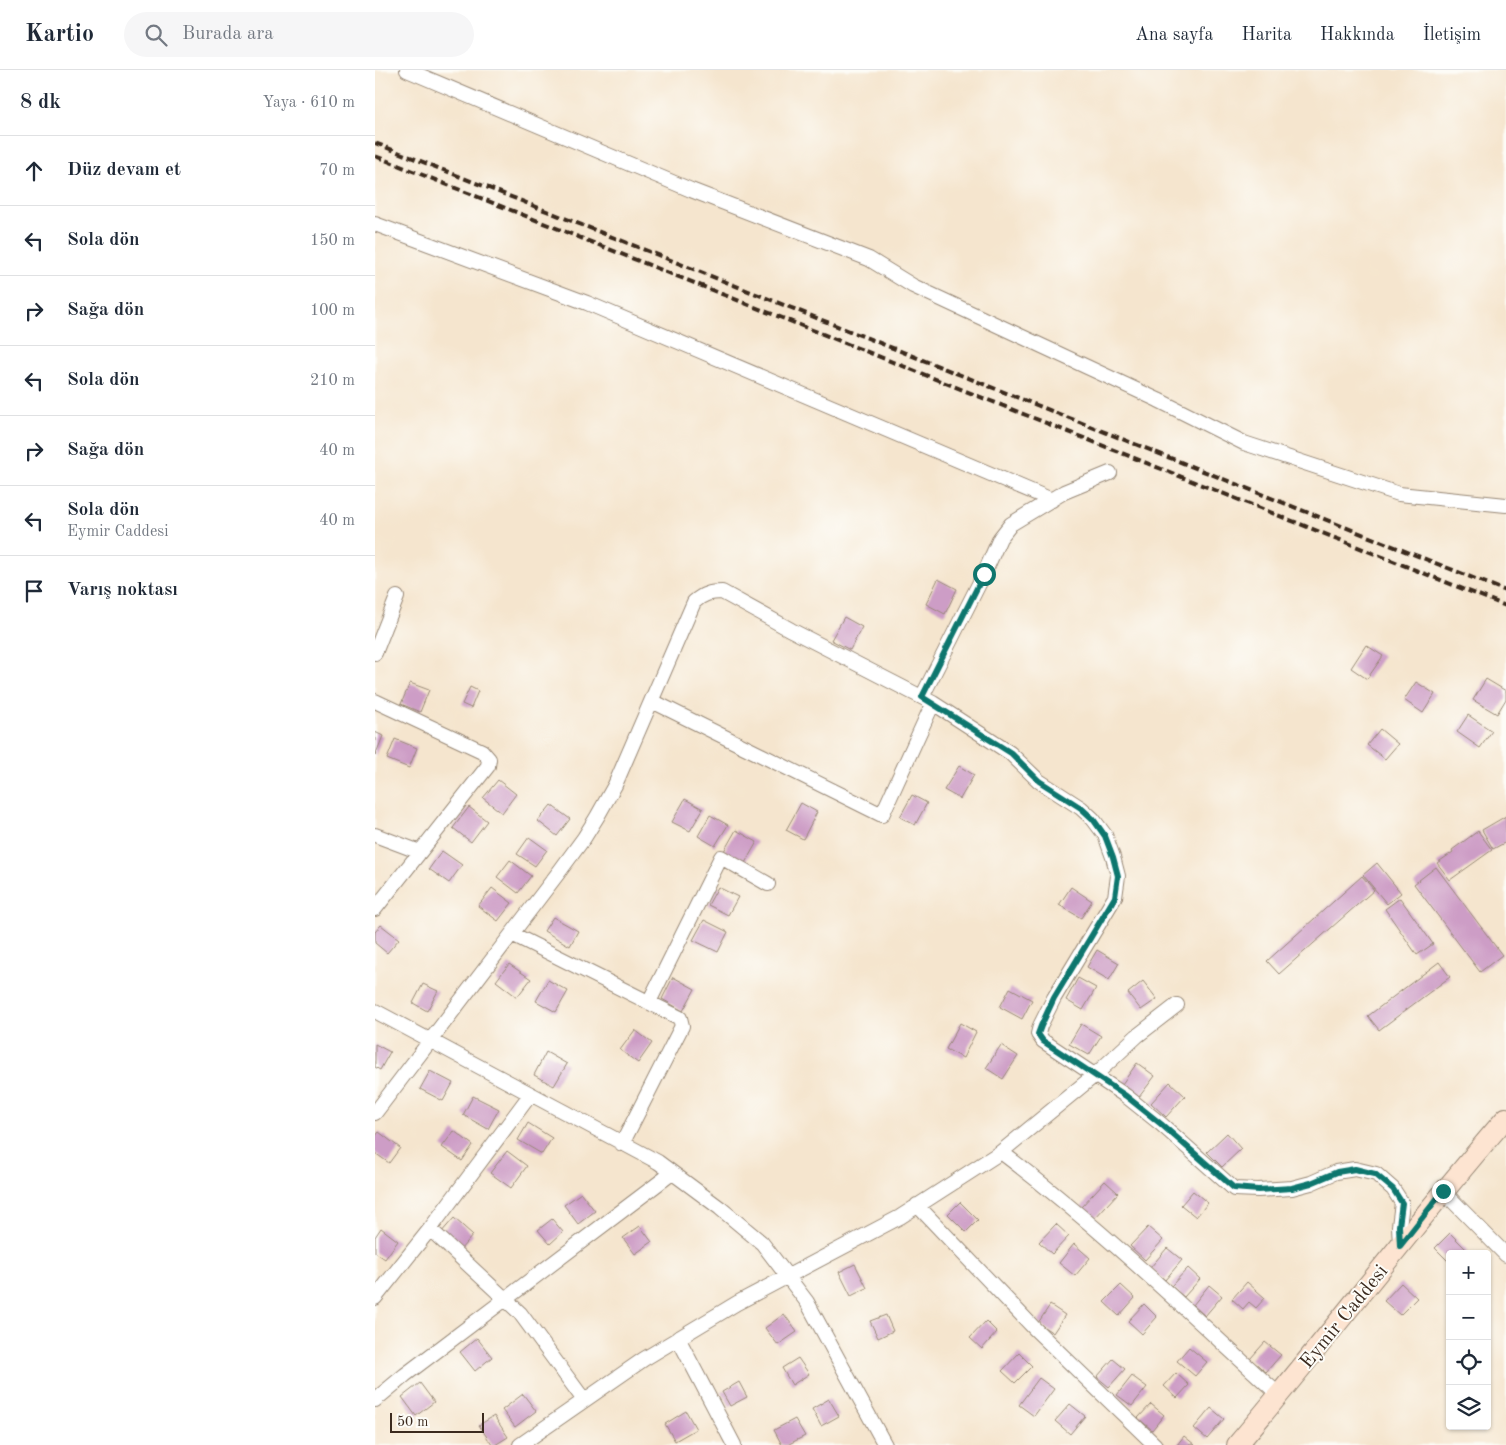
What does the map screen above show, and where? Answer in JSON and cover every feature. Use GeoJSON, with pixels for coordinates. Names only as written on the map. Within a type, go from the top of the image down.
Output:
{"type":"FeatureCollection","features":[{"type":"Feature","properties":{"kind":"main road","name":"Eymir Caddesi"},"geometry":{"type":"LineString","coordinates":[[1237,1445],[1443,1191],[1506,1118]]}},
{"type":"Feature","properties":{"kind":"street"},"geometry":{"type":"LineString","coordinates":[[407,70],[691,190],[869,259],[913,286],[1158,400],[1244,443],[1399,494],[1506,505]]}},
{"type":"Feature","properties":{"kind":"street"},"geometry":{"type":"LineString","coordinates":[[375,224],[587,303],[1051,500]]}},
{"type":"Feature","properties":{"kind":"street"},"geometry":{"type":"LineString","coordinates":[[652,700],[882,816],[928,700],[1000,538],[1011,524],[1064,492],[1110,473]]}},
{"type":"Feature","properties":{"kind":"street"},"geometry":{"type":"LineString","coordinates":[[375,1113],[431,1042],[584,838],[615,785],[694,602],[701,596],[711,592],[722,592],[791,630],[928,700],[1011,753],[1039,781],[1081,808],[1093,819],[1105,836],[1113,857],[1118,876],[1115,897],[1054,998],[1038,1034],[1043,1041],[1126,1096],[1234,1188],[1258,1190],[1292,1188],[1311,1183],[1337,1172],[1355,1169],[1375,1174],[1393,1189],[1402,1203],[1399,1226],[1400,1246]]}},
{"type":"Feature","properties":{"kind":"street"},"geometry":{"type":"LineString","coordinates":[[375,653],[397,597]]}},
{"type":"Feature","properties":{"kind":"street"},"geometry":{"type":"LineString","coordinates":[[375,701],[482,751],[489,759],[488,766],[375,910]]}},
{"type":"Feature","properties":{"kind":"street"},"geometry":{"type":"LineString","coordinates":[[375,836],[420,852]]}},
{"type":"Feature","properties":{"kind":"street"},"geometry":{"type":"LineString","coordinates":[[649,1002],[721,858],[768,884]]}},
{"type":"Feature","properties":{"kind":"street"},"geometry":{"type":"LineString","coordinates":[[512,934],[679,1018],[682,1026],[623,1144]]}},
{"type":"Feature","properties":{"kind":"street"},"geometry":{"type":"LineString","coordinates":[[520,1445],[644,1359],[678,1338],[737,1303],[900,1217],[1001,1152],[1095,1075],[1137,1036],[1177,1005]]}},
{"type":"Feature","properties":{"kind":"street"},"geometry":{"type":"LineString","coordinates":[[375,1011],[658,1162],[763,1243],[807,1302],[885,1445]]}},
{"type":"Feature","properties":{"kind":"street"},"geometry":{"type":"LineString","coordinates":[[375,1298],[531,1095]]}},
{"type":"Feature","properties":{"kind":"street"},"geometry":{"type":"LineString","coordinates":[[1001,1152],[1115,1245],[1279,1395]]}},
{"type":"Feature","properties":{"kind":"street"},"geometry":{"type":"LineString","coordinates":[[378,1393],[672,1173]]}},
{"type":"Feature","properties":{"kind":"street"},"geometry":{"type":"LineString","coordinates":[[1443,1191],[1506,1255]]}},
{"type":"Feature","properties":{"kind":"street"},"geometry":{"type":"LineString","coordinates":[[917,1206],[1035,1329],[1155,1445]]}},
{"type":"Feature","properties":{"kind":"street"},"geometry":{"type":"LineString","coordinates":[[430,1228],[520,1313],[584,1400]]}},
{"type":"Feature","properties":{"kind":"street"},"geometry":{"type":"LineString","coordinates":[[678,1338],[734,1445]]}},
{"type":"Feature","properties":{"kind":"building"},"geometry":{"type":"Polygon","coordinates":[[[938,579],[957,589],[945,614],[926,604],[938,579]]]}},
{"type":"Feature","properties":{"kind":"building"},"geometry":{"type":"Polygon","coordinates":[[[844,617],[862,627],[850,650],[831,640],[844,617]]]}},
{"type":"Feature","properties":{"kind":"building"},"geometry":{"type":"Polygon","coordinates":[[[1366,645],[1383,656],[1367,679],[1351,668],[1366,645]]]}},
{"type":"Feature","properties":{"kind":"building"},"geometry":{"type":"Polygon","coordinates":[[[1486,679],[1506,691],[1506,699],[1497,714],[1473,700],[1486,679]]]}},
{"type":"Feature","properties":{"kind":"building"},"geometry":{"type":"Polygon","coordinates":[[[1416,682],[1435,694],[1423,713],[1404,700],[1416,682]]]}},
{"type":"Feature","properties":{"kind":"building"},"geometry":{"type":"Polygon","coordinates":[[[410,683],[429,690],[420,712],[401,704],[410,683]]]}},
{"type":"Feature","properties":{"kind":"building"},"geometry":{"type":"Polygon","coordinates":[[[470,687],[478,691],[471,708],[462,704],[470,687]]]}},
{"type":"Feature","properties":{"kind":"building"},"geometry":{"type":"Polygon","coordinates":[[[1468,715],[1492,731],[1480,748],[1457,732],[1468,715]]]}},
{"type":"Feature","properties":{"kind":"building"},"geometry":{"type":"Polygon","coordinates":[[[1380,729],[1398,744],[1385,759],[1367,745],[1380,729]]]}},
{"type":"Feature","properties":{"kind":"building"},"geometry":{"type":"Polygon","coordinates":[[[375,732],[383,736],[375,756],[375,732]]]}},
{"type":"Feature","properties":{"kind":"building"},"geometry":{"type":"Polygon","coordinates":[[[395,739],[417,748],[409,768],[387,759],[395,739]]]}},
{"type":"Feature","properties":{"kind":"building"},"geometry":{"type":"Polygon","coordinates":[[[959,766],[974,775],[960,799],[944,790],[959,766]]]}},
{"type":"Feature","properties":{"kind":"building"},"geometry":{"type":"Polygon","coordinates":[[[498,780],[516,794],[502,813],[483,798],[498,780]]]}},
{"type":"Feature","properties":{"kind":"building"},"geometry":{"type":"Polygon","coordinates":[[[912,795],[927,803],[915,825],[900,817],[912,795]]]}},
{"type":"Feature","properties":{"kind":"building"},"geometry":{"type":"Polygon","coordinates":[[[685,799],[703,809],[690,831],[672,822],[685,799]]]}},
{"type":"Feature","properties":{"kind":"building"},"geometry":{"type":"Polygon","coordinates":[[[801,803],[817,812],[803,839],[786,830],[801,803]]]}},
{"type":"Feature","properties":{"kind":"building"},"geometry":{"type":"Polygon","coordinates":[[[551,805],[570,819],[557,836],[538,821],[551,805]]]}},
{"type":"Feature","properties":{"kind":"building"},"geometry":{"type":"Polygon","coordinates":[[[469,807],[487,821],[471,842],[453,828],[469,807]]]}},
{"type":"Feature","properties":{"kind":"building"},"geometry":{"type":"Polygon","coordinates":[[[710,815],[728,825],[715,846],[698,836],[710,815]]]}},
{"type":"Feature","properties":{"kind":"building"},"geometry":{"type":"Polygon","coordinates":[[[1506,816],[1506,842],[1493,849],[1482,830],[1506,816]]]}},
{"type":"Feature","properties":{"kind":"building"},"geometry":{"type":"Polygon","coordinates":[[[736,830],[757,842],[745,863],[724,851],[736,830]]]}},
{"type":"Feature","properties":{"kind":"building"},"geometry":{"type":"Polygon","coordinates":[[[1478,831],[1492,850],[1450,880],[1437,863],[1478,831]]]}},
{"type":"Feature","properties":{"kind":"building"},"geometry":{"type":"Polygon","coordinates":[[[529,837],[547,850],[535,866],[517,854],[529,837]]]}},
{"type":"Feature","properties":{"kind":"building"},"geometry":{"type":"Polygon","coordinates":[[[442,851],[462,865],[449,883],[429,869],[442,851]]]}},
{"type":"Feature","properties":{"kind":"building"},"geometry":{"type":"Polygon","coordinates":[[[510,860],[531,876],[518,893],[497,877],[510,860]]]}},
{"type":"Feature","properties":{"kind":"building"},"geometry":{"type":"Polygon","coordinates":[[[1377,863],[1401,893],[1387,904],[1363,875],[1377,863]]]}},
{"type":"Feature","properties":{"kind":"building"},"geometry":{"type":"Polygon","coordinates":[[[1436,867],[1502,955],[1480,972],[1414,884],[1436,867]]]}},
{"type":"Feature","properties":{"kind":"building"},"geometry":{"type":"Polygon","coordinates":[[[1362,876],[1374,890],[1279,974],[1267,961],[1362,876]]]}},
{"type":"Feature","properties":{"kind":"building"},"geometry":{"type":"Polygon","coordinates":[[[718,887],[738,897],[728,915],[708,905],[718,887]]]}},
{"type":"Feature","properties":{"kind":"building"},"geometry":{"type":"Polygon","coordinates":[[[1071,887],[1092,901],[1081,918],[1059,905],[1071,887]]]}},
{"type":"Feature","properties":{"kind":"building"},"geometry":{"type":"Polygon","coordinates":[[[492,888],[512,903],[498,921],[478,906],[492,888]]]}},
{"type":"Feature","properties":{"kind":"building"},"geometry":{"type":"Polygon","coordinates":[[[1400,898],[1433,944],[1417,955],[1385,909],[1400,898]]]}},
{"type":"Feature","properties":{"kind":"building"},"geometry":{"type":"Polygon","coordinates":[[[553,917],[578,931],[570,946],[544,931],[553,917]]]}},
{"type":"Feature","properties":{"kind":"building"},"geometry":{"type":"Polygon","coordinates":[[[704,920],[728,932],[718,952],[693,940],[704,920]]]}},
{"type":"Feature","properties":{"kind":"building"},"geometry":{"type":"Polygon","coordinates":[[[381,925],[399,939],[387,953],[375,943],[375,932],[381,925]]]}},
{"type":"Feature","properties":{"kind":"building"},"geometry":{"type":"Polygon","coordinates":[[[1097,950],[1119,963],[1109,980],[1087,967],[1097,950]]]}},
{"type":"Feature","properties":{"kind":"building"},"geometry":{"type":"Polygon","coordinates":[[[1439,962],[1450,977],[1379,1030],[1368,1016],[1439,962]]]}},
{"type":"Feature","properties":{"kind":"building"},"geometry":{"type":"Polygon","coordinates":[[[509,964],[531,979],[517,997],[496,981],[509,964]]]}},
{"type":"Feature","properties":{"kind":"building"},"geometry":{"type":"Polygon","coordinates":[[[673,977],[695,989],[683,1011],[662,999],[673,977]]]}},
{"type":"Feature","properties":{"kind":"building"},"geometry":{"type":"Polygon","coordinates":[[[1078,978],[1096,988],[1083,1010],[1066,1000],[1078,978]]]}},
{"type":"Feature","properties":{"kind":"building"},"geometry":{"type":"Polygon","coordinates":[[[548,980],[568,991],[556,1012],[536,1001],[548,980]]]}},
{"type":"Feature","properties":{"kind":"building"},"geometry":{"type":"Polygon","coordinates":[[[1143,981],[1157,999],[1141,1010],[1128,993],[1143,981]]]}},
{"type":"Feature","properties":{"kind":"building"},"geometry":{"type":"Polygon","coordinates":[[[423,984],[438,991],[427,1011],[413,1003],[423,984]]]}},
{"type":"Feature","properties":{"kind":"building"},"geometry":{"type":"Polygon","coordinates":[[[1010,988],[1032,1000],[1022,1019],[1000,1007],[1010,988]]]}},
{"type":"Feature","properties":{"kind":"building"},"geometry":{"type":"Polygon","coordinates":[[[960,1023],[976,1032],[963,1058],[946,1049],[960,1023]]]}},
{"type":"Feature","properties":{"kind":"building"},"geometry":{"type":"Polygon","coordinates":[[[1081,1024],[1101,1036],[1089,1055],[1069,1044],[1081,1024]]]}},
{"type":"Feature","properties":{"kind":"building"},"geometry":{"type":"Polygon","coordinates":[[[635,1030],[652,1043],[638,1063],[620,1050],[635,1030]]]}},
{"type":"Feature","properties":{"kind":"building"},"geometry":{"type":"Polygon","coordinates":[[[375,1044],[390,1052],[380,1070],[375,1067],[375,1044]]]}},
{"type":"Feature","properties":{"kind":"building"},"geometry":{"type":"Polygon","coordinates":[[[1001,1045],[1018,1056],[1003,1079],[986,1068],[1001,1045]]]}},
{"type":"Feature","properties":{"kind":"building"},"geometry":{"type":"Polygon","coordinates":[[[546,1052],[567,1064],[554,1086],[534,1075],[546,1052]]]}},
{"type":"Feature","properties":{"kind":"building"},"geometry":{"type":"Polygon","coordinates":[[[1137,1063],[1155,1076],[1139,1097],[1122,1084],[1137,1063]]]}},
{"type":"Feature","properties":{"kind":"building"},"geometry":{"type":"Polygon","coordinates":[[[430,1071],[453,1083],[443,1101],[420,1089],[430,1071]]]}},
{"type":"Feature","properties":{"kind":"building"},"geometry":{"type":"Polygon","coordinates":[[[1170,1082],[1185,1096],[1166,1117],[1151,1103],[1170,1082]]]}},
{"type":"Feature","properties":{"kind":"building"},"geometry":{"type":"Polygon","coordinates":[[[473,1096],[499,1109],[488,1129],[463,1115],[473,1096]]]}},
{"type":"Feature","properties":{"kind":"building"},"geometry":{"type":"Polygon","coordinates":[[[528,1123],[552,1138],[542,1154],[518,1140],[528,1123]]]}},
{"type":"Feature","properties":{"kind":"building"},"geometry":{"type":"Polygon","coordinates":[[[454,1131],[473,1145],[462,1161],[442,1147],[454,1131]]]}},
{"type":"Feature","properties":{"kind":"building"},"geometry":{"type":"Polygon","coordinates":[[[379,1132],[400,1148],[389,1163],[375,1153],[375,1137],[379,1132]]]}},
{"type":"Feature","properties":{"kind":"building"},"geometry":{"type":"Polygon","coordinates":[[[1227,1133],[1241,1149],[1222,1167],[1207,1152],[1227,1133]]]}},
{"type":"Feature","properties":{"kind":"building"},"geometry":{"type":"Polygon","coordinates":[[[507,1151],[527,1166],[511,1188],[490,1173],[507,1151]]]}},
{"type":"Feature","properties":{"kind":"building"},"geometry":{"type":"Polygon","coordinates":[[[1105,1181],[1118,1193],[1094,1219],[1081,1207],[1105,1181]]]}},
{"type":"Feature","properties":{"kind":"building"},"geometry":{"type":"Polygon","coordinates":[[[1193,1191],[1208,1203],[1196,1217],[1181,1205],[1193,1191]]]}},
{"type":"Feature","properties":{"kind":"building"},"geometry":{"type":"Polygon","coordinates":[[[581,1193],[595,1211],[578,1224],[564,1205],[581,1193]]]}},
{"type":"Feature","properties":{"kind":"building"},"geometry":{"type":"Polygon","coordinates":[[[960,1202],[978,1220],[966,1232],[948,1214],[960,1202]]]}},
{"type":"Feature","properties":{"kind":"building"},"geometry":{"type":"Polygon","coordinates":[[[454,1218],[473,1235],[460,1250],[440,1234],[454,1218]]]}},
{"type":"Feature","properties":{"kind":"building"},"geometry":{"type":"Polygon","coordinates":[[[552,1219],[563,1232],[550,1244],[538,1230],[552,1219]]]}},
{"type":"Feature","properties":{"kind":"building"},"geometry":{"type":"Polygon","coordinates":[[[1056,1224],[1069,1236],[1052,1254],[1039,1242],[1056,1224]]]}},
{"type":"Feature","properties":{"kind":"building"},"geometry":{"type":"Polygon","coordinates":[[[640,1226],[652,1242],[635,1254],[623,1238],[640,1226]]]}},
{"type":"Feature","properties":{"kind":"building"},"geometry":{"type":"Polygon","coordinates":[[[1148,1227],[1163,1240],[1145,1260],[1130,1246],[1148,1227]]]}},
{"type":"Feature","properties":{"kind":"building"},"geometry":{"type":"Polygon","coordinates":[[[381,1228],[398,1241],[385,1259],[375,1252],[375,1237],[381,1228]]]}},
{"type":"Feature","properties":{"kind":"building"},"geometry":{"type":"Polygon","coordinates":[[[1450,1233],[1467,1250],[1446,1250],[1446,1259],[1435,1248],[1450,1233]]]}},
{"type":"Feature","properties":{"kind":"building"},"geometry":{"type":"Polygon","coordinates":[[[1074,1244],[1090,1258],[1075,1276],[1059,1263],[1074,1244]]]}},
{"type":"Feature","properties":{"kind":"building"},"geometry":{"type":"Polygon","coordinates":[[[1167,1248],[1182,1260],[1165,1280],[1150,1268],[1167,1248]]]}},
{"type":"Feature","properties":{"kind":"building"},"geometry":{"type":"Polygon","coordinates":[[[855,1264],[867,1288],[851,1296],[839,1272],[855,1264]]]}},
{"type":"Feature","properties":{"kind":"building"},"geometry":{"type":"Polygon","coordinates":[[[1188,1268],[1200,1279],[1184,1297],[1171,1286],[1188,1268]]]}},
{"type":"Feature","properties":{"kind":"building"},"geometry":{"type":"Polygon","coordinates":[[[1247,1282],[1265,1298],[1256,1308],[1249,1302],[1243,1309],[1232,1299],[1247,1282]]]}},
{"type":"Feature","properties":{"kind":"building"},"geometry":{"type":"Polygon","coordinates":[[[1401,1283],[1417,1298],[1400,1315],[1384,1301],[1401,1283]]]}},
{"type":"Feature","properties":{"kind":"building"},"geometry":{"type":"Polygon","coordinates":[[[1121,1285],[1135,1298],[1119,1316],[1104,1302],[1121,1285]]]}},
{"type":"Feature","properties":{"kind":"building"},"geometry":{"type":"Polygon","coordinates":[[[1209,1285],[1222,1296],[1205,1316],[1193,1305],[1209,1285]]]}},
{"type":"Feature","properties":{"kind":"building"},"geometry":{"type":"Polygon","coordinates":[[[1144,1304],[1157,1317],[1142,1334],[1128,1321],[1144,1304]]]}},
{"type":"Feature","properties":{"kind":"building"},"geometry":{"type":"Polygon","coordinates":[[[1050,1305],[1065,1315],[1053,1333],[1038,1323],[1050,1305]]]}},
{"type":"Feature","properties":{"kind":"building"},"geometry":{"type":"Polygon","coordinates":[[[784,1314],[797,1332],[778,1345],[765,1328],[784,1314]]]}},
{"type":"Feature","properties":{"kind":"building"},"geometry":{"type":"Polygon","coordinates":[[[886,1315],[893,1331],[878,1338],[870,1321],[886,1315]]]}},
{"type":"Feature","properties":{"kind":"building"},"geometry":{"type":"Polygon","coordinates":[[[986,1321],[997,1332],[982,1349],[970,1338],[986,1321]]]}},
{"type":"Feature","properties":{"kind":"building"},"geometry":{"type":"Polygon","coordinates":[[[477,1338],[492,1357],[475,1371],[460,1352],[477,1338]]]}},
{"type":"Feature","properties":{"kind":"building"},"geometry":{"type":"Polygon","coordinates":[[[1265,1342],[1281,1355],[1266,1372],[1250,1359],[1265,1342]]]}},
{"type":"Feature","properties":{"kind":"building"},"geometry":{"type":"Polygon","coordinates":[[[1189,1347],[1207,1362],[1195,1376],[1177,1361],[1189,1347]]]}},
{"type":"Feature","properties":{"kind":"building"},"geometry":{"type":"Polygon","coordinates":[[[1019,1353],[1032,1366],[1015,1383],[1002,1371],[1019,1353]]]}},
{"type":"Feature","properties":{"kind":"building"},"geometry":{"type":"Polygon","coordinates":[[[798,1358],[809,1374],[792,1385],[782,1368],[798,1358]]]}},
{"type":"Feature","properties":{"kind":"building"},"geometry":{"type":"Polygon","coordinates":[[[1113,1359],[1125,1369],[1109,1387],[1097,1377],[1113,1359]]]}},
{"type":"Feature","properties":{"kind":"building"},"geometry":{"type":"Polygon","coordinates":[[[1176,1373],[1189,1385],[1177,1398],[1164,1386],[1176,1373]]]}},
{"type":"Feature","properties":{"kind":"building"},"geometry":{"type":"Polygon","coordinates":[[[1132,1376],[1147,1387],[1132,1406],[1117,1395],[1132,1376]]]}},
{"type":"Feature","properties":{"kind":"building"},"geometry":{"type":"Polygon","coordinates":[[[1039,1378],[1054,1389],[1034,1416],[1019,1405],[1039,1378]]]}},
{"type":"Feature","properties":{"kind":"building"},"geometry":{"type":"Polygon","coordinates":[[[739,1382],[747,1397],[730,1406],[722,1392],[739,1382]]]}},
{"type":"Feature","properties":{"kind":"building"},"geometry":{"type":"Polygon","coordinates":[[[420,1383],[434,1402],[416,1416],[402,1397],[420,1383]]]}},
{"type":"Feature","properties":{"kind":"building"},"geometry":{"type":"Polygon","coordinates":[[[523,1394],[536,1411],[515,1427],[502,1410],[523,1394]]]}},
{"type":"Feature","properties":{"kind":"building"},"geometry":{"type":"Polygon","coordinates":[[[829,1399],[839,1416],[821,1426],[812,1409],[829,1399]]]}},
{"type":"Feature","properties":{"kind":"building"},"geometry":{"type":"Polygon","coordinates":[[[1070,1404],[1085,1416],[1070,1434],[1055,1421],[1070,1404]]]}},
{"type":"Feature","properties":{"kind":"building"},"geometry":{"type":"Polygon","coordinates":[[[1151,1404],[1164,1415],[1152,1430],[1138,1418],[1151,1404]]]}},
{"type":"Feature","properties":{"kind":"building"},"geometry":{"type":"Polygon","coordinates":[[[1211,1408],[1224,1419],[1207,1439],[1194,1428],[1211,1408]]]}},
{"type":"Feature","properties":{"kind":"building"},"geometry":{"type":"Polygon","coordinates":[[[686,1411],[696,1429],[675,1441],[665,1424],[686,1411]]]}},
{"type":"Feature","properties":{"kind":"building"},"geometry":{"type":"Polygon","coordinates":[[[494,1416],[508,1437],[492,1445],[479,1425],[494,1416]]]}},
{"type":"Feature","properties":{"kind":"building"},"geometry":{"type":"Polygon","coordinates":[[[795,1419],[805,1436],[787,1445],[782,1445],[774,1430],[795,1419]]]}},
{"type":"Feature","properties":{"kind":"building"},"geometry":{"type":"Polygon","coordinates":[[[1184,1436],[1195,1445],[1177,1445],[1184,1436]]]}},
{"type":"Feature","properties":{"kind":"railway"},"geometry":{"type":"LineString","coordinates":[[375,143],[1506,591]]}},
{"type":"Feature","properties":{"kind":"railway"},"geometry":{"type":"LineString","coordinates":[[375,156],[1506,606]]}},
{"type":"Feature","properties":{"kind":"route"},"geometry":{"type":"LineString","coordinates":[[984,574],[922,697],[1011,753],[1039,781],[1081,808],[1093,819],[1105,836],[1118,876],[1118,887],[1115,897],[1054,998],[1041,1026],[1038,1034],[1043,1041],[1126,1096],[1234,1188],[1258,1190],[1292,1188],[1311,1183],[1337,1172],[1355,1169],[1375,1174],[1393,1189],[1402,1203],[1399,1226],[1400,1246],[1443,1191]]}}]}
